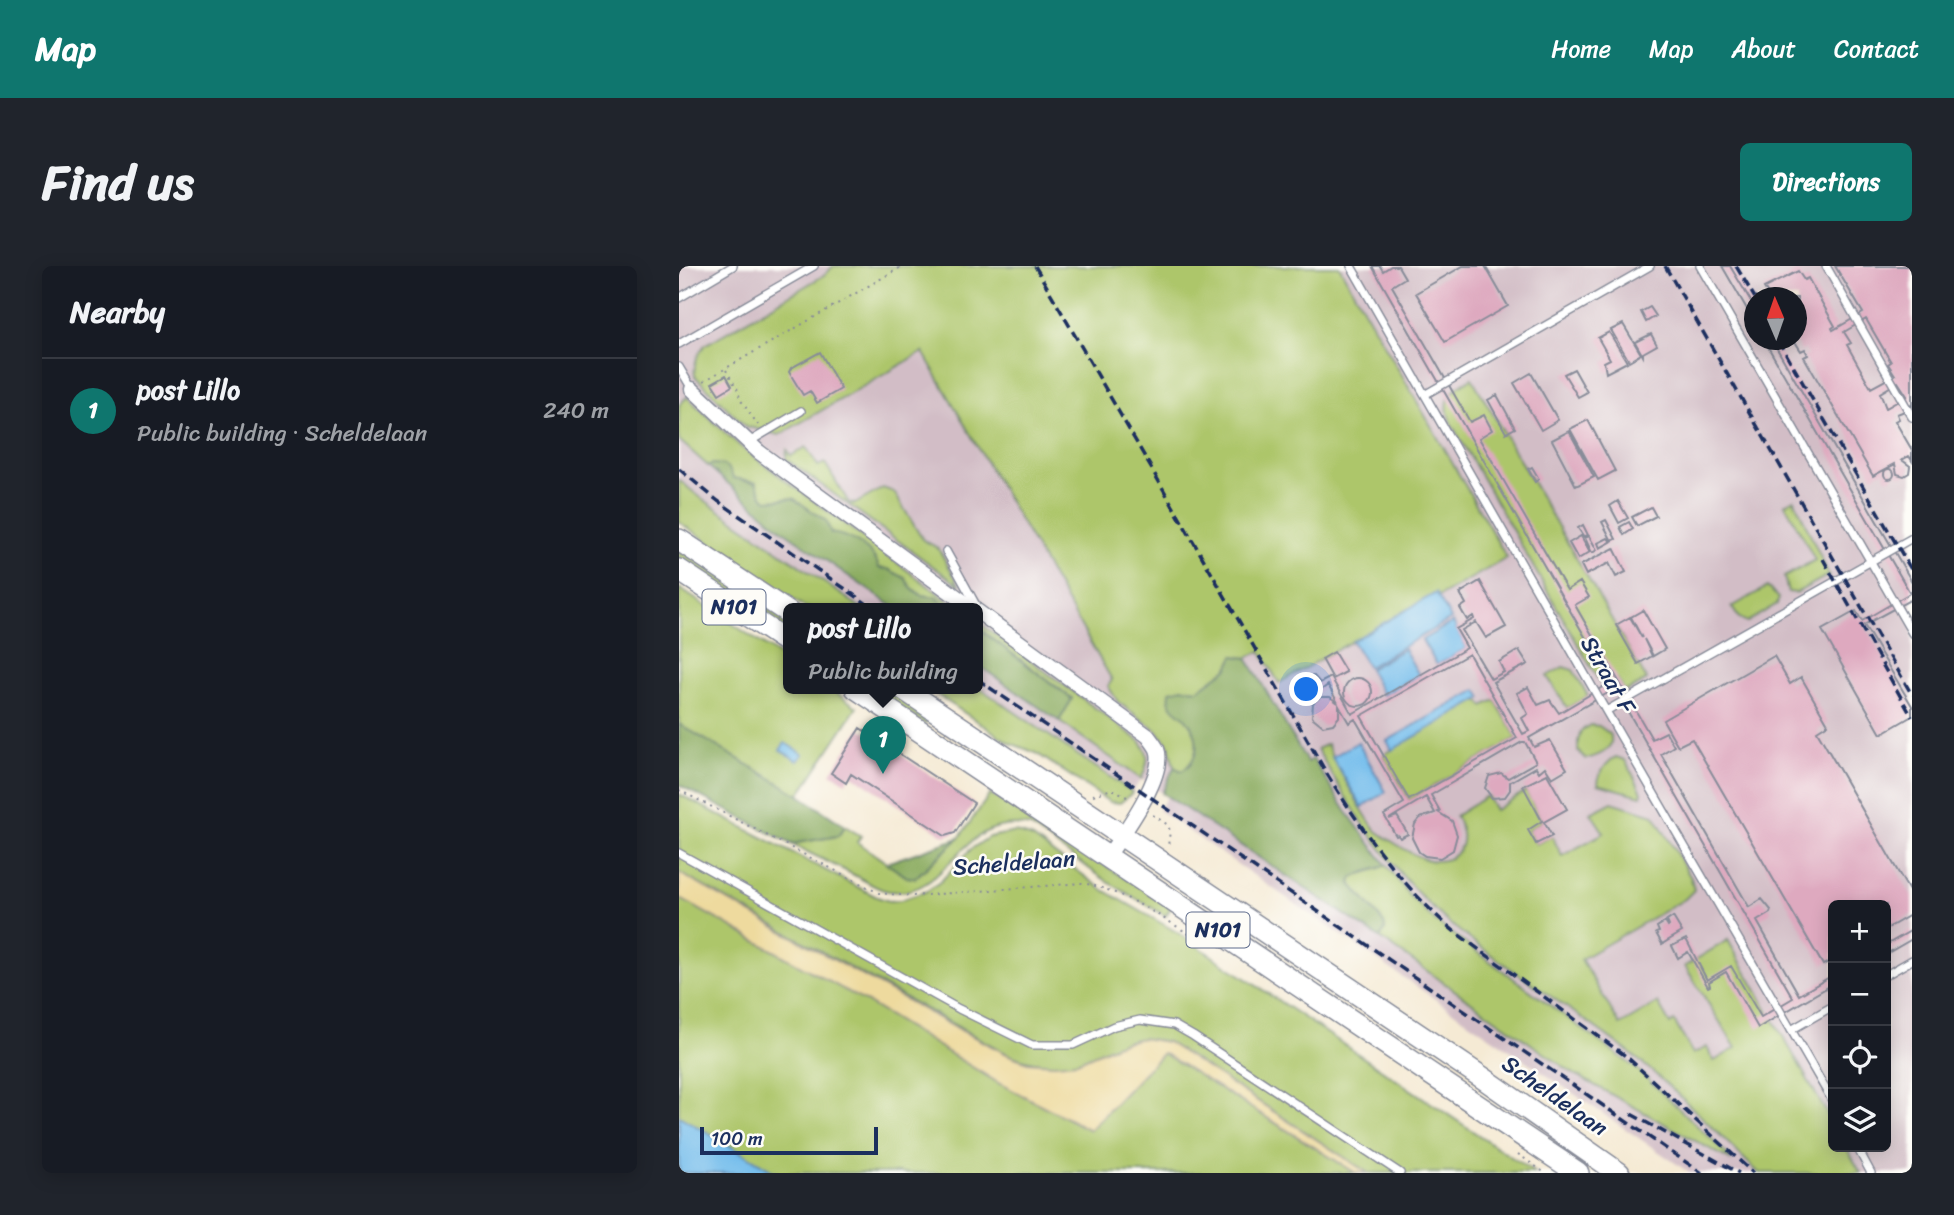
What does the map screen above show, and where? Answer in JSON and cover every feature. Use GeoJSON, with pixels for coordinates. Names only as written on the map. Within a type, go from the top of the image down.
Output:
{"type":"FeatureCollection","features":[{"type":"Feature","properties":{"kind":"main road","name":"N101"},"geometry":{"type":"LineString","coordinates":[[679,540],[783,609]]}},
{"type":"Feature","properties":{"kind":"main road","name":"N101"},"geometry":{"type":"LineString","coordinates":[[679,570],[783,639]]}},
{"type":"Feature","properties":{"kind":"main road","name":"Scheldelaan"},"geometry":{"type":"LineString","coordinates":[[865,694],[1578,1173]]}},
{"type":"Feature","properties":{"kind":"main road","name":"Scheldelaan"},"geometry":{"type":"LineString","coordinates":[[911,694],[1483,1078],[1619,1173]]}},
{"type":"Feature","properties":{"kind":"street"},"geometry":{"type":"LineString","coordinates":[[698,385],[748,442],[967,603]]}},
{"type":"Feature","properties":{"kind":"street"},"geometry":{"type":"LineString","coordinates":[[983,614],[1148,736],[1158,751],[1158,767],[1154,781],[1108,856]]}},
{"type":"Feature","properties":{"kind":"lane"},"geometry":{"type":"LineString","coordinates":[[679,298],[733,266]]}},
{"type":"Feature","properties":{"kind":"lane"},"geometry":{"type":"LineString","coordinates":[[679,344],[814,266]]}},
{"type":"Feature","properties":{"kind":"lane","name":"Straat F"},"geometry":{"type":"LineString","coordinates":[[1351,266],[1828,1093]]}},
{"type":"Feature","properties":{"kind":"lane"},"geometry":{"type":"LineString","coordinates":[[1426,394],[1650,266]]}},
{"type":"Feature","properties":{"kind":"lane"},"geometry":{"type":"LineString","coordinates":[[1700,266],[1912,633]]}},
{"type":"Feature","properties":{"kind":"lane"},"geometry":{"type":"LineString","coordinates":[[1826,266],[1912,417]]}},
{"type":"Feature","properties":{"kind":"lane"},"geometry":{"type":"LineString","coordinates":[[679,367],[698,385]]}},
{"type":"Feature","properties":{"kind":"lane"},"geometry":{"type":"LineString","coordinates":[[748,442],[801,411]]}},
{"type":"Feature","properties":{"kind":"lane"},"geometry":{"type":"LineString","coordinates":[[1606,711],[1912,538]]}},
{"type":"Feature","properties":{"kind":"lane"},"geometry":{"type":"LineString","coordinates":[[946,551],[973,603]]}},
{"type":"Feature","properties":{"kind":"lane"},"geometry":{"type":"LineString","coordinates":[[679,853],[959,1009],[1032,1045],[1073,1045],[1114,1026],[1140,1020],[1174,1025],[1401,1173]]}},
{"type":"Feature","properties":{"kind":"lane"},"geometry":{"type":"LineString","coordinates":[[1891,972],[1912,960]]}},
{"type":"Feature","properties":{"kind":"lane"},"geometry":{"type":"LineString","coordinates":[[1791,1030],[1828,1009]]}},
{"type":"Feature","properties":{"kind":"lane"},"geometry":{"type":"LineString","coordinates":[[1860,1152],[1871,1173]]}},
{"type":"Feature","properties":{"kind":"path"},"geometry":{"type":"LineString","coordinates":[[698,385],[903,266]]}},
{"type":"Feature","properties":{"kind":"path"},"geometry":{"type":"LineString","coordinates":[[726,369],[740,399],[760,428],[768,431]]}},
{"type":"Feature","properties":{"kind":"path","name":"Scheldelaan"},"geometry":{"type":"LineString","coordinates":[[679,790],[879,893],[925,895],[1066,882],[1101,886],[1214,949]]}},
{"type":"Feature","properties":{"kind":"path"},"geometry":{"type":"LineString","coordinates":[[1511,1148],[1545,1173]]}},
{"type":"Feature","properties":{"kind":"shaded area"},"geometry":{"type":"Polygon","coordinates":[[[679,266],[1912,266],[1912,1173],[1690,1173],[1158,810],[1167,797],[1162,793],[1141,779],[1132,793],[983,690],[983,603],[854,603],[679,480],[679,266]]]}},
{"type":"Feature","properties":{"kind":"green space"},"geometry":{"type":"Polygon","coordinates":[[[833,266],[1339,266],[1507,558],[1438,597],[1436,593],[1279,683],[1260,651],[1247,658],[1234,656],[1228,668],[1198,690],[1182,688],[1169,701],[1190,724],[1197,746],[1192,760],[1181,772],[1174,767],[1169,746],[1158,731],[1118,702],[1108,686],[1112,680],[923,352],[779,435],[745,426],[695,376],[696,359],[705,345],[826,274],[833,266]]]}},
{"type":"Feature","properties":{"kind":"green space"},"geometry":{"type":"Polygon","coordinates":[[[1472,378],[1647,680],[1625,692],[1617,679],[1603,688],[1451,423],[1447,407],[1450,395],[1472,378]]]}},
{"type":"Feature","properties":{"kind":"green space"},"geometry":{"type":"Polygon","coordinates":[[[687,397],[742,448],[951,603],[921,595],[904,578],[879,568],[867,549],[846,537],[831,534],[821,519],[805,507],[787,501],[768,501],[763,498],[756,482],[732,478],[712,464],[708,466],[679,440],[679,405],[687,397]]]}},
{"type":"Feature","properties":{"kind":"green space"},"geometry":{"type":"Polygon","coordinates":[[[806,447],[818,466],[825,463],[849,503],[855,504],[883,488],[894,492],[923,540],[938,548],[960,586],[786,459],[787,450],[791,456],[806,447]]]}},
{"type":"Feature","properties":{"kind":"green space"},"geometry":{"type":"Polygon","coordinates":[[[708,466],[726,466],[733,478],[756,482],[763,497],[768,500],[793,498],[826,521],[831,533],[854,540],[867,549],[879,568],[888,569],[905,578],[920,595],[935,597],[943,603],[888,603],[782,530],[708,466]]]}},
{"type":"Feature","properties":{"kind":"green space"},"geometry":{"type":"Polygon","coordinates":[[[679,480],[854,603],[799,603],[679,522],[679,480]]]}},
{"type":"Feature","properties":{"kind":"green space"},"geometry":{"type":"Polygon","coordinates":[[[1794,499],[1829,575],[1796,593],[1788,592],[1784,577],[1815,560],[1785,504],[1794,499]]]}},
{"type":"Feature","properties":{"kind":"green space"},"geometry":{"type":"Polygon","coordinates":[[[679,549],[783,619],[783,629],[679,559],[679,549]]]}},
{"type":"Feature","properties":{"kind":"green space"},"geometry":{"type":"Polygon","coordinates":[[[1767,587],[1779,598],[1777,604],[1747,622],[1738,617],[1732,607],[1767,587]]]}},
{"type":"Feature","properties":{"kind":"green space"},"geometry":{"type":"Polygon","coordinates":[[[679,588],[783,658],[783,694],[838,694],[857,707],[799,795],[679,724],[679,588]]]}},
{"type":"Feature","properties":{"kind":"green space"},"geometry":{"type":"Polygon","coordinates":[[[983,626],[1140,741],[1146,750],[1147,760],[1141,779],[1059,721],[1072,698],[983,632],[983,626]]]}},
{"type":"Feature","properties":{"kind":"green space"},"geometry":{"type":"Polygon","coordinates":[[[983,632],[1072,699],[1059,721],[983,668],[983,632]]]}},
{"type":"Feature","properties":{"kind":"green space"},"geometry":{"type":"Polygon","coordinates":[[[1234,656],[1247,658],[1307,762],[1313,759],[1346,811],[1386,865],[1352,878],[1351,884],[1384,923],[1385,930],[1380,938],[1162,793],[1174,767],[1182,771],[1188,766],[1197,746],[1190,725],[1171,705],[1170,691],[1182,688],[1198,690],[1228,668],[1234,656]]]}},
{"type":"Feature","properties":{"kind":"green space"},"geometry":{"type":"Polygon","coordinates":[[[1563,667],[1573,670],[1588,696],[1567,708],[1547,676],[1563,667]]]}},
{"type":"Feature","properties":{"kind":"green space"},"geometry":{"type":"Polygon","coordinates":[[[983,690],[1132,793],[1120,803],[1110,802],[1036,753],[1010,743],[936,694],[983,694],[983,690]]]}},
{"type":"Feature","properties":{"kind":"green space"},"geometry":{"type":"Polygon","coordinates":[[[881,694],[897,694],[929,716],[925,724],[881,694]]]}},
{"type":"Feature","properties":{"kind":"green space"},"geometry":{"type":"Polygon","coordinates":[[[1479,700],[1483,706],[1495,700],[1517,738],[1409,800],[1383,755],[1479,700]]]}},
{"type":"Feature","properties":{"kind":"green space"},"geometry":{"type":"Polygon","coordinates":[[[679,724],[799,795],[845,826],[838,836],[791,844],[679,785],[679,724]]]}},
{"type":"Feature","properties":{"kind":"green space"},"geometry":{"type":"Polygon","coordinates":[[[1590,725],[1599,726],[1610,734],[1611,744],[1605,751],[1586,759],[1578,751],[1578,741],[1581,731],[1590,725]]]}},
{"type":"Feature","properties":{"kind":"green space"},"geometry":{"type":"Polygon","coordinates":[[[1327,744],[1373,827],[1394,843],[1425,859],[1445,860],[1458,851],[1462,835],[1455,816],[1487,796],[1495,810],[1526,791],[1542,821],[1528,830],[1536,844],[1552,836],[1562,856],[1604,833],[1591,813],[1612,802],[1654,815],[1691,878],[1694,890],[1685,899],[1581,959],[1620,1025],[1658,1003],[1670,1024],[1674,1021],[1693,1054],[1707,1047],[1714,1061],[1736,1048],[1685,966],[1728,940],[1828,1115],[1828,1152],[1849,1152],[1861,1173],[1759,1173],[1644,1064],[1474,942],[1432,908],[1377,844],[1317,749],[1327,744]]]}},
{"type":"Feature","properties":{"kind":"green space"},"geometry":{"type":"Polygon","coordinates":[[[1616,757],[1625,760],[1642,792],[1641,796],[1598,784],[1604,768],[1616,757]]]}},
{"type":"Feature","properties":{"kind":"green space"},"geometry":{"type":"Polygon","coordinates":[[[679,794],[889,901],[927,891],[941,881],[971,849],[989,837],[1015,832],[1033,838],[1102,889],[1175,931],[1535,1173],[1368,1173],[1167,1042],[1131,1041],[1079,1061],[1062,1064],[1035,1062],[1009,1055],[679,873],[679,794]]]}},
{"type":"Feature","properties":{"kind":"green space"},"geometry":{"type":"Polygon","coordinates":[[[990,794],[1171,907],[1166,916],[1108,882],[1031,827],[1006,826],[986,832],[970,843],[927,883],[909,890],[880,889],[791,844],[838,836],[845,826],[861,836],[857,842],[907,877],[915,878],[959,838],[990,794]]]}},
{"type":"Feature","properties":{"kind":"green space"},"geometry":{"type":"Polygon","coordinates":[[[959,838],[915,878],[907,877],[886,863],[959,838]]]}},
{"type":"Feature","properties":{"kind":"green space"},"geometry":{"type":"Polygon","coordinates":[[[1386,865],[1410,896],[1435,921],[1637,1069],[1728,1155],[1730,1160],[1574,1074],[1380,938],[1385,930],[1384,923],[1351,885],[1352,878],[1386,865]]]}},
{"type":"Feature","properties":{"kind":"green space"},"geometry":{"type":"Polygon","coordinates":[[[679,898],[868,1003],[1000,1084],[1163,1053],[1356,1173],[776,1173],[679,1116],[679,898]]]}},
{"type":"Feature","properties":{"kind":"sand"},"geometry":{"type":"Polygon","coordinates":[[[679,873],[951,1025],[1028,1062],[1077,1062],[1120,1043],[1142,1038],[1167,1042],[1368,1173],[1356,1173],[1163,1053],[1090,1130],[1000,1084],[868,1003],[679,898],[679,873]]]}},
{"type":"Feature","properties":{"kind":"water"},"geometry":{"type":"Polygon","coordinates":[[[1436,593],[1451,619],[1368,667],[1352,641],[1436,593]]]}},
{"type":"Feature","properties":{"kind":"water"},"geometry":{"type":"Polygon","coordinates":[[[1453,622],[1467,648],[1437,665],[1422,640],[1453,622]]]}},
{"type":"Feature","properties":{"kind":"water"},"geometry":{"type":"Polygon","coordinates":[[[1404,649],[1419,675],[1383,695],[1369,669],[1404,649]]]}},
{"type":"Feature","properties":{"kind":"water"},"geometry":{"type":"Polygon","coordinates":[[[1477,690],[1482,698],[1392,750],[1387,741],[1477,690]]]}},
{"type":"Feature","properties":{"kind":"water"},"geometry":{"type":"Polygon","coordinates":[[[1358,742],[1386,792],[1362,807],[1332,757],[1358,742]]]}},
{"type":"Feature","properties":{"kind":"water"},"geometry":{"type":"Polygon","coordinates":[[[785,743],[803,754],[798,761],[780,750],[785,743]]]}},
{"type":"Feature","properties":{"kind":"water"},"geometry":{"type":"Polygon","coordinates":[[[679,1116],[776,1173],[679,1173],[679,1116]]]}},
{"type":"Feature","properties":{"kind":"building"},"geometry":{"type":"Polygon","coordinates":[[[1372,266],[1380,266],[1383,271],[1391,266],[1398,266],[1405,278],[1392,286],[1470,422],[1484,415],[1492,430],[1479,438],[1567,590],[1580,582],[1589,597],[1575,605],[1652,739],[1666,732],[1674,746],[1661,754],[1749,907],[1762,899],[1771,910],[1757,921],[1799,995],[1828,978],[1828,987],[1758,1028],[1726,972],[1709,982],[1708,987],[1688,952],[1678,958],[1672,946],[1686,939],[1707,980],[1731,966],[1761,1017],[1793,998],[1615,689],[1529,738],[1534,747],[1550,740],[1567,769],[1552,778],[1545,767],[1539,772],[1536,767],[1510,782],[1510,790],[1505,797],[1492,798],[1485,788],[1489,776],[1501,773],[1508,778],[1536,762],[1525,742],[1522,742],[1431,795],[1440,811],[1438,812],[1452,821],[1457,835],[1453,850],[1440,858],[1425,856],[1419,852],[1412,838],[1415,824],[1420,818],[1435,813],[1426,797],[1389,819],[1397,816],[1408,834],[1400,838],[1396,836],[1384,815],[1404,803],[1355,719],[1349,723],[1339,706],[1339,717],[1333,724],[1323,726],[1312,717],[1313,703],[1320,697],[1330,697],[1338,703],[1328,685],[1313,696],[1303,694],[1299,685],[1304,677],[1314,676],[1320,683],[1331,677],[1352,714],[1467,648],[1456,629],[1474,619],[1473,616],[1467,620],[1460,608],[1466,604],[1460,593],[1480,581],[1506,627],[1486,638],[1476,622],[1462,630],[1491,679],[1504,672],[1499,662],[1519,650],[1528,664],[1493,682],[1523,734],[1529,731],[1522,718],[1528,714],[1517,693],[1528,687],[1538,705],[1550,700],[1559,713],[1611,682],[1372,266]],[[1469,654],[1361,716],[1409,800],[1517,738],[1469,654]]]}},
{"type":"Feature","properties":{"kind":"building"},"geometry":{"type":"Polygon","coordinates":[[[1463,266],[1485,266],[1508,306],[1445,342],[1416,293],[1463,266]]]}},
{"type":"Feature","properties":{"kind":"building"},"geometry":{"type":"Polygon","coordinates":[[[1722,266],[1730,266],[1744,290],[1744,304],[1722,266]]]}},
{"type":"Feature","properties":{"kind":"building"},"geometry":{"type":"Polygon","coordinates":[[[1835,266],[1912,266],[1912,408],[1897,414],[1899,419],[1895,421],[1912,450],[1912,461],[1909,456],[1902,460],[1910,466],[1909,473],[1904,476],[1897,474],[1895,464],[1873,476],[1804,357],[1808,355],[1806,350],[1807,287],[1766,287],[1798,271],[1804,280],[1808,278],[1835,326],[1833,330],[1863,313],[1835,266]],[[1866,319],[1844,332],[1851,343],[1847,345],[1871,388],[1895,375],[1888,364],[1891,362],[1866,319]],[[1898,382],[1880,393],[1886,408],[1907,396],[1898,382]]]}},
{"type":"Feature","properties":{"kind":"building"},"geometry":{"type":"Polygon","coordinates":[[[1650,307],[1656,316],[1646,322],[1641,312],[1650,307]]]}},
{"type":"Feature","properties":{"kind":"building"},"geometry":{"type":"Polygon","coordinates":[[[1623,324],[1641,354],[1629,361],[1611,330],[1623,324]]]}},
{"type":"Feature","properties":{"kind":"building"},"geometry":{"type":"Polygon","coordinates":[[[1609,332],[1627,362],[1606,373],[1604,362],[1610,359],[1598,338],[1609,332]]]}},
{"type":"Feature","properties":{"kind":"building"},"geometry":{"type":"Polygon","coordinates":[[[1651,334],[1657,345],[1643,353],[1643,356],[1635,342],[1651,334]]]}},
{"type":"Feature","properties":{"kind":"building"},"geometry":{"type":"Polygon","coordinates":[[[1770,350],[1778,350],[1912,582],[1912,599],[1864,625],[1912,706],[1912,716],[1881,734],[1822,630],[1856,611],[1862,621],[1910,593],[1770,350]]]}},
{"type":"Feature","properties":{"kind":"building"},"geometry":{"type":"Polygon","coordinates":[[[820,352],[841,389],[817,403],[810,391],[803,395],[789,372],[791,368],[820,352]]]}},
{"type":"Feature","properties":{"kind":"building"},"geometry":{"type":"Polygon","coordinates":[[[1574,369],[1587,392],[1578,397],[1564,374],[1574,369]]]}},
{"type":"Feature","properties":{"kind":"building"},"geometry":{"type":"Polygon","coordinates":[[[1531,373],[1558,420],[1541,430],[1514,383],[1531,373]]]}},
{"type":"Feature","properties":{"kind":"building"},"geometry":{"type":"Polygon","coordinates":[[[726,375],[732,386],[719,394],[712,383],[726,375]]]}},
{"type":"Feature","properties":{"kind":"building"},"geometry":{"type":"Polygon","coordinates":[[[1497,395],[1515,428],[1506,433],[1488,400],[1497,395]]]}},
{"type":"Feature","properties":{"kind":"building"},"geometry":{"type":"Polygon","coordinates":[[[1588,420],[1615,471],[1598,480],[1570,429],[1588,420]]]}},
{"type":"Feature","properties":{"kind":"building"},"geometry":{"type":"Polygon","coordinates":[[[1569,431],[1594,477],[1576,486],[1552,440],[1569,431]]]}},
{"type":"Feature","properties":{"kind":"building"},"geometry":{"type":"Polygon","coordinates":[[[1532,467],[1539,479],[1535,482],[1528,469],[1532,467]]]}},
{"type":"Feature","properties":{"kind":"building"},"geometry":{"type":"Polygon","coordinates":[[[1889,469],[1893,470],[1893,478],[1889,479],[1885,478],[1884,474],[1885,470],[1889,469]]]}},
{"type":"Feature","properties":{"kind":"building"},"geometry":{"type":"Polygon","coordinates":[[[1618,501],[1628,518],[1619,523],[1610,506],[1618,501]]]}},
{"type":"Feature","properties":{"kind":"building"},"geometry":{"type":"Polygon","coordinates":[[[1651,507],[1656,516],[1637,526],[1632,517],[1651,507]]]}},
{"type":"Feature","properties":{"kind":"building"},"geometry":{"type":"Polygon","coordinates":[[[1606,520],[1616,539],[1612,541],[1602,522],[1606,520]]]}},
{"type":"Feature","properties":{"kind":"building"},"geometry":{"type":"Polygon","coordinates":[[[1629,522],[1633,529],[1624,535],[1620,527],[1629,522]]]}},
{"type":"Feature","properties":{"kind":"building"},"geometry":{"type":"Polygon","coordinates":[[[1583,525],[1588,535],[1584,537],[1578,528],[1583,525]]]}},
{"type":"Feature","properties":{"kind":"building"},"geometry":{"type":"Polygon","coordinates":[[[1581,536],[1590,552],[1578,559],[1569,543],[1581,536]]]}},
{"type":"Feature","properties":{"kind":"building"},"geometry":{"type":"Polygon","coordinates":[[[1589,536],[1597,550],[1592,553],[1585,538],[1589,536]]]}},
{"type":"Feature","properties":{"kind":"building"},"geometry":{"type":"Polygon","coordinates":[[[1608,538],[1611,542],[1600,548],[1598,543],[1608,538]]]}},
{"type":"Feature","properties":{"kind":"building"},"geometry":{"type":"Polygon","coordinates":[[[1614,548],[1626,572],[1616,577],[1609,563],[1586,575],[1581,565],[1614,548]]]}},
{"type":"Feature","properties":{"kind":"building"},"geometry":{"type":"Polygon","coordinates":[[[1643,610],[1665,649],[1653,656],[1644,639],[1652,656],[1638,664],[1616,625],[1630,617],[1642,638],[1631,617],[1643,610]]]}},
{"type":"Feature","properties":{"kind":"building"},"geometry":{"type":"Polygon","coordinates":[[[1334,652],[1346,672],[1333,679],[1322,659],[1334,652]]]}},
{"type":"Feature","properties":{"kind":"building"},"geometry":{"type":"Polygon","coordinates":[[[1774,656],[1790,684],[1801,677],[1828,724],[1817,731],[1912,896],[1912,914],[1891,926],[1891,900],[1828,900],[1828,962],[1823,965],[1692,739],[1678,746],[1663,720],[1774,656]]]}},
{"type":"Feature","properties":{"kind":"building"},"geometry":{"type":"Polygon","coordinates":[[[1358,678],[1368,682],[1372,692],[1368,702],[1358,706],[1348,702],[1344,692],[1348,682],[1358,678]]]}},
{"type":"Feature","properties":{"kind":"building"},"geometry":{"type":"Polygon","coordinates":[[[860,728],[974,803],[955,833],[945,836],[851,774],[846,783],[831,773],[860,728]]]}},
{"type":"Feature","properties":{"kind":"building"},"geometry":{"type":"Polygon","coordinates":[[[1547,774],[1567,809],[1544,822],[1552,836],[1536,844],[1528,830],[1542,821],[1523,786],[1547,774]]]}},
{"type":"Feature","properties":{"kind":"building"},"geometry":{"type":"Polygon","coordinates":[[[1673,917],[1682,932],[1662,944],[1656,933],[1659,932],[1657,927],[1665,922],[1668,927],[1667,921],[1673,917]]]}},
{"type":"Feature","properties":{"kind":"building"},"geometry":{"type":"Polygon","coordinates":[[[1912,930],[1912,939],[1891,951],[1891,942],[1912,930]]]}},
{"type":"Feature","properties":{"kind":"railway"},"geometry":{"type":"LineString","coordinates":[[1035,266],[1327,774],[1385,858],[1418,897],[1455,932],[1627,1057],[1753,1173]]}},
{"type":"Feature","properties":{"kind":"railway"},"geometry":{"type":"LineString","coordinates":[[1665,266],[1912,695]]}},
{"type":"Feature","properties":{"kind":"railway"},"geometry":{"type":"LineString","coordinates":[[1736,266],[1748,287]]}},
{"type":"Feature","properties":{"kind":"railway"},"geometry":{"type":"LineString","coordinates":[[1784,350],[1912,571]]}},
{"type":"Feature","properties":{"kind":"railway"},"geometry":{"type":"LineString","coordinates":[[679,469],[718,501],[866,603]]}},
{"type":"Feature","properties":{"kind":"railway"},"geometry":{"type":"LineString","coordinates":[[1823,559],[1912,717]]}},
{"type":"Feature","properties":{"kind":"railway"},"geometry":{"type":"LineString","coordinates":[[983,683],[1702,1173]]}},
{"type":"Feature","properties":{"kind":"railway"},"geometry":{"type":"LineString","coordinates":[[1631,1114],[1739,1173]]}},
{"type":"Feature","properties":{"kind":"place","name":"post Lillo"},"geometry":{"type":"Point","coordinates":[883,774]}}]}
